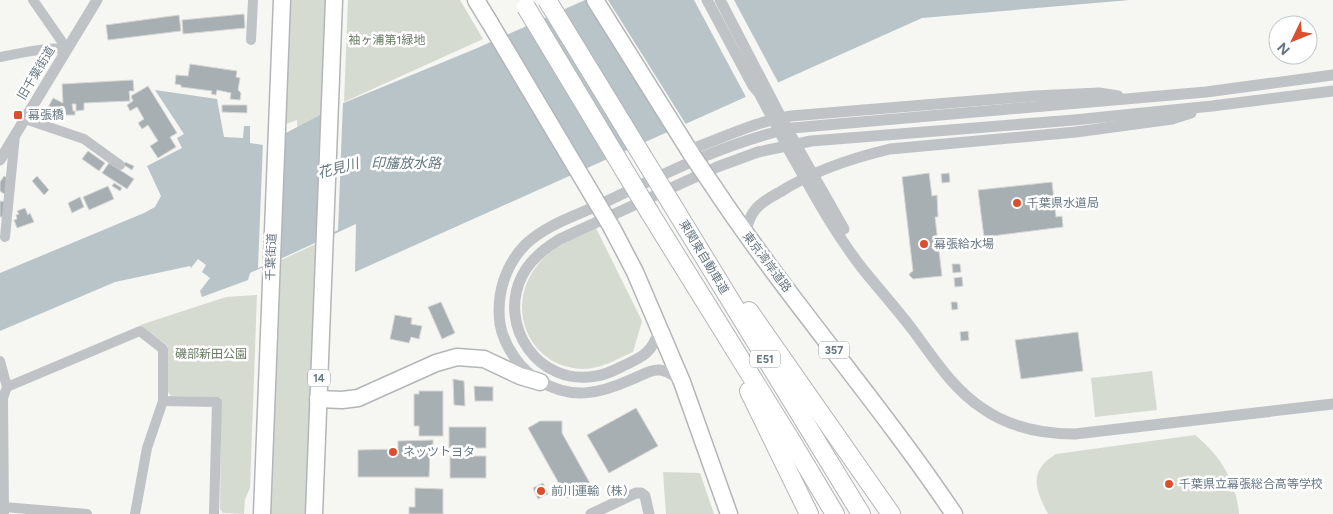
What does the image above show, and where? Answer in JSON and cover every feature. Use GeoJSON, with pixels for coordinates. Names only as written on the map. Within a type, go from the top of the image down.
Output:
{"type":"FeatureCollection","features":[{"type":"Feature","properties":{"kind":"highway","name":"千葉街道"},"geometry":{"type":"LineString","coordinates":[[262,514],[282,0]]}},
{"type":"Feature","properties":{"kind":"highway","name":"14"},"geometry":{"type":"LineString","coordinates":[[314,514],[334,0]]}},
{"type":"Feature","properties":{"kind":"highway"},"geometry":{"type":"LineString","coordinates":[[476,0],[612,228],[635,272],[682,382],[729,514]]}},
{"type":"Feature","properties":{"kind":"highway","name":"東関東自動車道"},"geometry":{"type":"LineString","coordinates":[[547,0],[860,514]]}},
{"type":"Feature","properties":{"kind":"highway","name":"東京湾岸道路"},"geometry":{"type":"LineString","coordinates":[[595,0],[689,150],[745,234],[923,469],[954,514]]}},
{"type":"Feature","properties":{"kind":"highway","name":"東関東自動車道"},"geometry":{"type":"LineString","coordinates":[[524,4],[835,514]]}},
{"type":"Feature","properties":{"kind":"highway"},"geometry":{"type":"LineString","coordinates":[[690,234],[707,251],[891,514]]}},
{"type":"Feature","properties":{"kind":"highway"},"geometry":{"type":"LineString","coordinates":[[727,337],[731,353],[809,514]]}},
{"type":"Feature","properties":{"kind":"highway"},"geometry":{"type":"LineString","coordinates":[[318,398],[342,400],[358,398],[436,363],[457,357],[484,359],[520,376],[540,382]]}},
{"type":"Feature","properties":{"kind":"street"},"geometry":{"type":"LineString","coordinates":[[33,0],[67,49]]}},
{"type":"Feature","properties":{"kind":"street","name":"旧千葉街道"},"geometry":{"type":"LineString","coordinates":[[0,160],[97,0]]}},
{"type":"Feature","properties":{"kind":"street"},"geometry":{"type":"LineString","coordinates":[[251,40],[253,0]]}},
{"type":"Feature","properties":{"kind":"street"},"geometry":{"type":"LineString","coordinates":[[707,0],[753,86],[763,91]]}},
{"type":"Feature","properties":{"kind":"street"},"geometry":{"type":"LineString","coordinates":[[720,0],[763,91],[808,176],[885,294],[957,388],[982,409],[997,418],[1026,429],[1058,434],[1075,434],[1333,404]]}},
{"type":"Feature","properties":{"kind":"street"},"geometry":{"type":"LineString","coordinates":[[0,56],[59,48],[67,49]]}},
{"type":"Feature","properties":{"kind":"street"},"geometry":{"type":"LineString","coordinates":[[682,382],[671,374],[659,370],[651,371],[608,390],[592,393],[563,391],[540,382],[530,374],[516,360],[506,343],[500,321],[499,297],[504,277],[521,250],[541,232],[714,152],[754,137],[792,128],[1206,92],[1333,75]]}},
{"type":"Feature","properties":{"kind":"street"},"geometry":{"type":"LineString","coordinates":[[660,329],[654,346],[638,360],[596,376],[578,377],[566,375],[542,364],[523,342],[516,320],[516,294],[522,275],[528,266],[554,243],[717,167],[758,152],[811,141],[1074,120],[1333,91]]}},
{"type":"Feature","properties":{"kind":"street"},"geometry":{"type":"LineString","coordinates":[[689,150],[723,136],[779,121],[1062,95],[1099,93],[1133,98]]}},
{"type":"Feature","properties":{"kind":"street"},"geometry":{"type":"LineString","coordinates":[[745,234],[747,223],[754,210],[765,201],[808,176],[868,154],[890,149],[1076,132],[1172,119],[1212,106]]}},
{"type":"Feature","properties":{"kind":"street"},"geometry":{"type":"LineString","coordinates":[[24,119],[84,139],[120,165]]}},
{"type":"Feature","properties":{"kind":"street"},"geometry":{"type":"LineString","coordinates":[[5,237],[16,134]]}},
{"type":"Feature","properties":{"kind":"street"},"geometry":{"type":"LineString","coordinates":[[7,386],[140,331],[164,349],[163,401],[147,448],[135,514]]}},
{"type":"Feature","properties":{"kind":"street"},"geometry":{"type":"LineString","coordinates":[[0,361],[7,386],[3,398],[4,510],[87,514]]}},
{"type":"Feature","properties":{"kind":"street"},"geometry":{"type":"LineString","coordinates":[[163,401],[217,402],[214,514]]}},
{"type":"Feature","properties":{"kind":"street"},"geometry":{"type":"LineString","coordinates":[[590,514],[636,493],[641,493],[645,496],[649,514]]}},
{"type":"Feature","properties":{"kind":"green space"},"geometry":{"type":"Polygon","coordinates":[[[290,0],[328,0],[324,115],[297,127],[297,120],[286,124],[290,0]]]}},
{"type":"Feature","properties":{"kind":"green space","name":"袖ヶ浦第1緑地"},"geometry":{"type":"Polygon","coordinates":[[[348,0],[460,0],[483,39],[344,102],[348,0]]]}},
{"type":"Feature","properties":{"kind":"green space"},"geometry":{"type":"Polygon","coordinates":[[[595,226],[642,321],[633,352],[603,365],[583,369],[564,366],[549,359],[536,347],[528,333],[523,317],[522,301],[527,283],[542,260],[563,243],[595,226]]]}},
{"type":"Feature","properties":{"kind":"green space"},"geometry":{"type":"Polygon","coordinates":[[[318,243],[307,514],[270,514],[279,261],[318,243]]]}},
{"type":"Feature","properties":{"kind":"green space","name":"磯部新田公園"},"geometry":{"type":"Polygon","coordinates":[[[257,295],[250,488],[245,499],[244,514],[223,513],[220,509],[221,398],[171,396],[168,392],[168,346],[140,325],[226,297],[257,295]]]}},
{"type":"Feature","properties":{"kind":"green space"},"geometry":{"type":"Polygon","coordinates":[[[1152,371],[1157,410],[1095,417],[1091,378],[1152,371]]]}},
{"type":"Feature","properties":{"kind":"green space"},"geometry":{"type":"Polygon","coordinates":[[[1195,435],[1212,451],[1225,470],[1234,491],[1239,514],[1048,514],[1037,489],[1038,474],[1041,467],[1056,454],[1195,435]]]}},
{"type":"Feature","properties":{"kind":"green space"},"geometry":{"type":"Polygon","coordinates":[[[663,472],[700,473],[714,514],[666,514],[663,472]]]}},
{"type":"Feature","properties":{"kind":"water","name":"印旛放水路"},"geometry":{"type":"Polygon","coordinates":[[[585,0],[1130,0],[922,18],[355,272],[356,224],[250,273],[248,280],[202,297],[200,291],[210,278],[202,272],[206,265],[198,259],[191,268],[190,266],[115,282],[0,331],[0,273],[155,207],[161,196],[147,166],[182,148],[177,138],[184,134],[155,90],[217,99],[224,137],[243,138],[244,126],[250,126],[250,143],[263,145],[341,104],[475,49],[585,0]]]}},
{"type":"Feature","properties":{"kind":"pier"},"geometry":{"type":"Polygon","coordinates":[[[586,0],[608,0],[687,126],[670,134],[586,0]]]}},
{"type":"Feature","properties":{"kind":"pier"},"geometry":{"type":"Polygon","coordinates":[[[694,0],[734,0],[779,84],[747,99],[694,0]]]}},
{"type":"Feature","properties":{"kind":"pier"},"geometry":{"type":"Polygon","coordinates":[[[343,102],[338,230],[317,241],[325,112],[343,102]]]}},
{"type":"Feature","properties":{"kind":"pier"},"geometry":{"type":"Polygon","coordinates":[[[283,132],[278,259],[258,268],[263,142],[283,132]]]}},
{"type":"Feature","properties":{"kind":"building"},"geometry":{"type":"Polygon","coordinates":[[[244,14],[245,28],[183,34],[182,20],[244,14]]]}},
{"type":"Feature","properties":{"kind":"building"},"geometry":{"type":"Polygon","coordinates":[[[179,15],[181,31],[108,40],[106,25],[179,15]]]}},
{"type":"Feature","properties":{"kind":"building"},"geometry":{"type":"Polygon","coordinates":[[[190,64],[237,71],[236,77],[240,78],[238,90],[241,93],[240,100],[230,99],[231,93],[217,90],[216,95],[211,94],[212,91],[181,87],[181,85],[175,84],[176,75],[188,76],[190,64]]]}},
{"type":"Feature","properties":{"kind":"building"},"geometry":{"type":"Polygon","coordinates":[[[133,80],[134,91],[129,91],[130,101],[84,103],[84,110],[76,111],[76,104],[72,104],[75,115],[64,115],[59,110],[52,122],[43,117],[53,98],[63,103],[62,84],[133,80]]]}},
{"type":"Feature","properties":{"kind":"building"},"geometry":{"type":"Polygon","coordinates":[[[148,86],[177,133],[170,137],[176,147],[158,158],[150,146],[158,141],[148,125],[142,129],[138,123],[144,119],[137,107],[130,111],[127,105],[133,101],[131,96],[148,86]]]}},
{"type":"Feature","properties":{"kind":"building"},"geometry":{"type":"Polygon","coordinates":[[[222,105],[247,105],[247,113],[222,112],[222,105]]]}},
{"type":"Feature","properties":{"kind":"building"},"geometry":{"type":"Polygon","coordinates":[[[88,151],[105,163],[99,171],[82,159],[88,151]]]}},
{"type":"Feature","properties":{"kind":"building"},"geometry":{"type":"Polygon","coordinates":[[[125,162],[134,166],[132,170],[124,165],[125,162]]]}},
{"type":"Feature","properties":{"kind":"building"},"geometry":{"type":"Polygon","coordinates":[[[109,163],[134,179],[127,189],[102,173],[109,163]]]}},
{"type":"Feature","properties":{"kind":"building","name":"幕張給水場"},"geometry":{"type":"Polygon","coordinates":[[[929,173],[932,196],[937,195],[938,217],[935,217],[942,276],[913,279],[909,275],[913,271],[902,177],[929,173]]]}},
{"type":"Feature","properties":{"kind":"building"},"geometry":{"type":"Polygon","coordinates":[[[949,173],[950,182],[942,183],[941,174],[949,173]]]}},
{"type":"Feature","properties":{"kind":"building"},"geometry":{"type":"Polygon","coordinates":[[[4,176],[10,180],[7,196],[0,191],[0,182],[4,176]]]}},
{"type":"Feature","properties":{"kind":"building"},"geometry":{"type":"Polygon","coordinates":[[[37,176],[49,190],[44,195],[32,181],[37,176]]]}},
{"type":"Feature","properties":{"kind":"building","name":"千葉県水道局"},"geometry":{"type":"Polygon","coordinates":[[[1052,182],[1056,217],[1062,216],[1063,227],[984,237],[978,190],[1052,182]]]}},
{"type":"Feature","properties":{"kind":"building"},"geometry":{"type":"Polygon","coordinates":[[[114,183],[122,188],[120,191],[112,186],[114,183]]]}},
{"type":"Feature","properties":{"kind":"building"},"geometry":{"type":"Polygon","coordinates":[[[108,186],[114,199],[89,210],[83,197],[108,186]]]}},
{"type":"Feature","properties":{"kind":"building"},"geometry":{"type":"Polygon","coordinates":[[[80,197],[84,207],[72,213],[68,203],[80,197]]]}},
{"type":"Feature","properties":{"kind":"building"},"geometry":{"type":"Polygon","coordinates":[[[0,201],[6,202],[4,217],[0,217],[0,201]]]}},
{"type":"Feature","properties":{"kind":"building"},"geometry":{"type":"Polygon","coordinates":[[[25,208],[28,215],[30,213],[34,222],[17,228],[14,220],[17,219],[16,215],[19,214],[17,211],[25,208]]]}},
{"type":"Feature","properties":{"kind":"building"},"geometry":{"type":"Polygon","coordinates":[[[952,264],[960,264],[961,272],[953,273],[952,264]]]}},
{"type":"Feature","properties":{"kind":"building"},"geometry":{"type":"Polygon","coordinates":[[[962,277],[963,286],[955,287],[954,278],[962,277]]]}},
{"type":"Feature","properties":{"kind":"building"},"geometry":{"type":"Polygon","coordinates":[[[441,302],[455,333],[442,339],[428,307],[441,302]]]}},
{"type":"Feature","properties":{"kind":"building"},"geometry":{"type":"Polygon","coordinates":[[[951,302],[957,302],[958,309],[952,310],[951,302]]]}},
{"type":"Feature","properties":{"kind":"building"},"geometry":{"type":"Polygon","coordinates":[[[395,315],[412,318],[411,324],[422,326],[419,339],[411,337],[409,343],[390,339],[395,315]]]}},
{"type":"Feature","properties":{"kind":"building"},"geometry":{"type":"Polygon","coordinates":[[[968,331],[969,340],[961,341],[960,332],[968,331]]]}},
{"type":"Feature","properties":{"kind":"building"},"geometry":{"type":"Polygon","coordinates":[[[1078,332],[1083,371],[1021,379],[1015,340],[1078,332]]]}},
{"type":"Feature","properties":{"kind":"building"},"geometry":{"type":"Polygon","coordinates":[[[453,379],[464,381],[465,406],[454,405],[453,379]]]}},
{"type":"Feature","properties":{"kind":"building"},"geometry":{"type":"Polygon","coordinates":[[[474,386],[493,387],[493,401],[475,401],[474,386]]]}},
{"type":"Feature","properties":{"kind":"building"},"geometry":{"type":"Polygon","coordinates":[[[419,391],[443,391],[443,436],[419,436],[419,426],[414,426],[414,394],[419,394],[419,391]]]}},
{"type":"Feature","properties":{"kind":"building"},"geometry":{"type":"Polygon","coordinates":[[[636,408],[658,446],[609,473],[587,435],[636,408]]]}},
{"type":"Feature","properties":{"kind":"building"},"geometry":{"type":"Polygon","coordinates":[[[540,421],[562,421],[562,433],[591,485],[567,498],[528,428],[540,421]]]}},
{"type":"Feature","properties":{"kind":"building"},"geometry":{"type":"Polygon","coordinates":[[[449,427],[486,427],[486,448],[449,448],[449,427]]]}},
{"type":"Feature","properties":{"kind":"building"},"geometry":{"type":"Polygon","coordinates":[[[433,440],[433,455],[430,454],[429,477],[358,477],[358,450],[398,449],[398,441],[433,440]]]}},
{"type":"Feature","properties":{"kind":"building"},"geometry":{"type":"Polygon","coordinates":[[[450,456],[486,456],[486,478],[450,478],[450,456]]]}},
{"type":"Feature","properties":{"kind":"building","name":"前川運輸（株）"},"geometry":{"type":"Polygon","coordinates":[[[543,483],[548,494],[538,499],[533,488],[543,483]]]}},
{"type":"Feature","properties":{"kind":"building"},"geometry":{"type":"Polygon","coordinates":[[[415,488],[443,489],[443,514],[409,514],[409,507],[415,507],[415,488]]]}},
{"type":"Feature","properties":{"kind":"place","name":"幕張橋"},"geometry":{"type":"Point","coordinates":[18,115]}},
{"type":"Feature","properties":{"kind":"place","name":"千葉県水道局"},"geometry":{"type":"Point","coordinates":[1017,203]}},
{"type":"Feature","properties":{"kind":"place","name":"幕張給水場"},"geometry":{"type":"Point","coordinates":[924,244]}},
{"type":"Feature","properties":{"kind":"place","name":"ネッツトヨタ"},"geometry":{"type":"Point","coordinates":[393,452]}},
{"type":"Feature","properties":{"kind":"place","name":"千葉県立幕張総合高等学校"},"geometry":{"type":"Point","coordinates":[1169,484]}},
{"type":"Feature","properties":{"kind":"place","name":"前川運輸（株）"},"geometry":{"type":"Point","coordinates":[541,491]}},
{"type":"Feature","properties":{"kind":"water label","name":"花見川"},"geometry":{"type":"Point","coordinates":[338,168]}}]}
